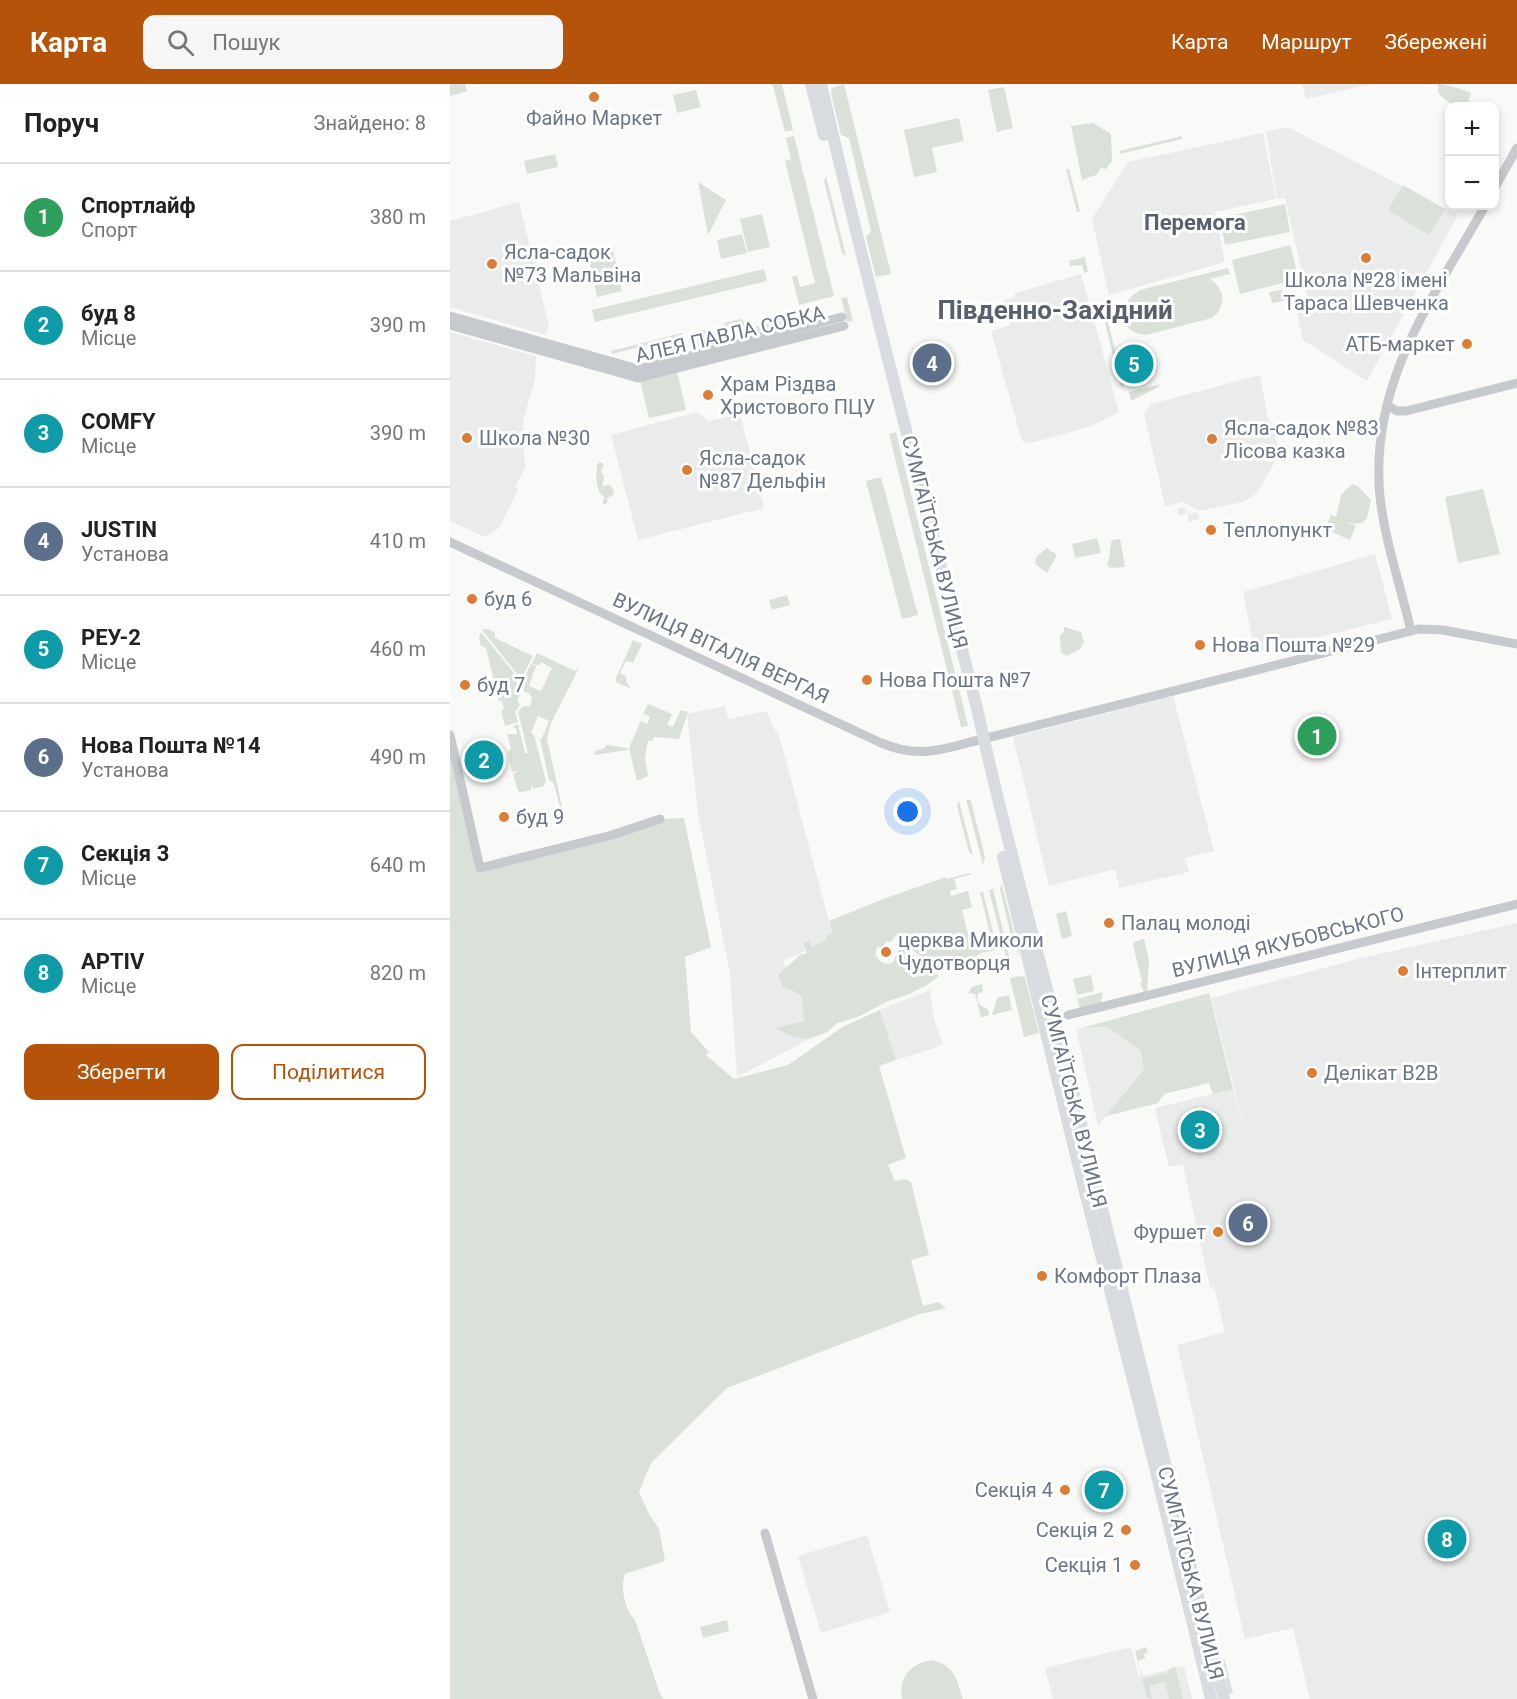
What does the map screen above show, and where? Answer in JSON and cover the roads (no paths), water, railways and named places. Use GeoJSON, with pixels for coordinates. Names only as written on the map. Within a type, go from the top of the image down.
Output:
{"type":"FeatureCollection","features":[{"type":"Feature","properties":{"kind":"main road","name":"СУМГАЇТСЬКА ВУЛИЦЯ"},"geometry":{"type":"LineString","coordinates":[[811,84],[1139,1358],[1151,1431],[1211,1699]]}},
{"type":"Feature","properties":{"kind":"main road","name":"СУМГАЇТСЬКА ВУЛИЦЯ"},"geometry":{"type":"LineString","coordinates":[[821,84],[979,740]]}},
{"type":"Feature","properties":{"kind":"main road","name":"СУМГАЇТСЬКА ВУЛИЦЯ"},"geometry":{"type":"LineString","coordinates":[[1151,1431],[1224,1699]]}},
{"type":"Feature","properties":{"kind":"street"},"geometry":{"type":"LineString","coordinates":[[1499,180],[1517,148]]}},
{"type":"Feature","properties":{"kind":"street"},"geometry":{"type":"LineString","coordinates":[[1411,631],[1380,499],[1378,451],[1393,381],[1410,340],[1483,210]]}},
{"type":"Feature","properties":{"kind":"street","name":"АЛЕЯ ПАВЛА СОБКА"},"geometry":{"type":"LineString","coordinates":[[450,316],[638,369],[843,321],[638,378],[450,325]]}},
{"type":"Feature","properties":{"kind":"street"},"geometry":{"type":"LineString","coordinates":[[1387,405],[1397,411],[1410,410],[1517,383]]}},
{"type":"Feature","properties":{"kind":"street","name":"ВУЛИЦЯ ВІТАЛІЯ ВЕРГАЯ"},"geometry":{"type":"LineString","coordinates":[[450,542],[897,749],[923,753],[1411,631],[1433,628],[1517,644]]}},
{"type":"Feature","properties":{"kind":"street"},"geometry":{"type":"LineString","coordinates":[[450,735],[480,867],[612,835],[660,819]]}},
{"type":"Feature","properties":{"kind":"street","name":"ВУЛИЦЯ ЯКУБОВСЬКОГО"},"geometry":{"type":"LineString","coordinates":[[1068,1015],[1517,904]]}},
{"type":"Feature","properties":{"kind":"street"},"geometry":{"type":"LineString","coordinates":[[765,1533],[813,1699]]}},
{"type":"Feature","properties":{"kind":"place","name":"Файно Маркет"},"geometry":{"type":"Point","coordinates":[594,97]}},
{"type":"Feature","properties":{"kind":"place","name":"Школа №28 імені Тараса Шевченка"},"geometry":{"type":"Point","coordinates":[1366,258]}},
{"type":"Feature","properties":{"kind":"place","name":"Ясла-садок №73 Мальвіна"},"geometry":{"type":"Point","coordinates":[492,264]}},
{"type":"Feature","properties":{"kind":"place","name":"АТБ-маркет"},"geometry":{"type":"Point","coordinates":[1467,344]}},
{"type":"Feature","properties":{"kind":"place","name":"JUSTIN"},"geometry":{"type":"Point","coordinates":[932,363]}},
{"type":"Feature","properties":{"kind":"place","name":"РЕУ-2"},"geometry":{"type":"Point","coordinates":[1134,364]}},
{"type":"Feature","properties":{"kind":"place","name":"Храм Різдва Христового ПЦУ"},"geometry":{"type":"Point","coordinates":[708,395]}},
{"type":"Feature","properties":{"kind":"place","name":"Школа №30"},"geometry":{"type":"Point","coordinates":[467,438]}},
{"type":"Feature","properties":{"kind":"place","name":"Ясла-садок №83 Лісова казка"},"geometry":{"type":"Point","coordinates":[1212,439]}},
{"type":"Feature","properties":{"kind":"place","name":"Ясла-садок №87 Дельфін"},"geometry":{"type":"Point","coordinates":[687,470]}},
{"type":"Feature","properties":{"kind":"place","name":"Теплопункт"},"geometry":{"type":"Point","coordinates":[1211,530]}},
{"type":"Feature","properties":{"kind":"place","name":"буд 6"},"geometry":{"type":"Point","coordinates":[472,599]}},
{"type":"Feature","properties":{"kind":"place","name":"Нова Пошта №29"},"geometry":{"type":"Point","coordinates":[1200,645]}},
{"type":"Feature","properties":{"kind":"place","name":"Нова Пошта №7"},"geometry":{"type":"Point","coordinates":[867,680]}},
{"type":"Feature","properties":{"kind":"place","name":"буд 7"},"geometry":{"type":"Point","coordinates":[465,685]}},
{"type":"Feature","properties":{"kind":"place","name":"Спортлайф"},"geometry":{"type":"Point","coordinates":[1317,736]}},
{"type":"Feature","properties":{"kind":"place","name":"буд 8"},"geometry":{"type":"Point","coordinates":[484,760]}},
{"type":"Feature","properties":{"kind":"place","name":"буд 9"},"geometry":{"type":"Point","coordinates":[504,817]}},
{"type":"Feature","properties":{"kind":"place","name":"Палац молоді"},"geometry":{"type":"Point","coordinates":[1109,923]}},
{"type":"Feature","properties":{"kind":"place","name":"церква Миколи Чудотворця"},"geometry":{"type":"Point","coordinates":[886,952]}},
{"type":"Feature","properties":{"kind":"place","name":"Інтерплит"},"geometry":{"type":"Point","coordinates":[1403,971]}},
{"type":"Feature","properties":{"kind":"place","name":"Делікат B2B"},"geometry":{"type":"Point","coordinates":[1312,1073]}},
{"type":"Feature","properties":{"kind":"place","name":"COMFY"},"geometry":{"type":"Point","coordinates":[1200,1130]}},
{"type":"Feature","properties":{"kind":"place","name":"Нова Пошта №14"},"geometry":{"type":"Point","coordinates":[1248,1223]}},
{"type":"Feature","properties":{"kind":"place","name":"Фуршет"},"geometry":{"type":"Point","coordinates":[1218,1232]}},
{"type":"Feature","properties":{"kind":"place","name":"Комфорт Плаза"},"geometry":{"type":"Point","coordinates":[1042,1276]}},
{"type":"Feature","properties":{"kind":"place","name":"Секція 4"},"geometry":{"type":"Point","coordinates":[1065,1490]}},
{"type":"Feature","properties":{"kind":"place","name":"Секція 3"},"geometry":{"type":"Point","coordinates":[1104,1490]}},
{"type":"Feature","properties":{"kind":"place","name":"Секція 2"},"geometry":{"type":"Point","coordinates":[1126,1530]}},
{"type":"Feature","properties":{"kind":"place","name":"APTIV"},"geometry":{"type":"Point","coordinates":[1447,1539]}},
{"type":"Feature","properties":{"kind":"place","name":"Секція 1"},"geometry":{"type":"Point","coordinates":[1135,1565]}},
{"type":"Feature","properties":{"kind":"district","name":"Перемога"},"geometry":{"type":"Point","coordinates":[1195,222]}},
{"type":"Feature","properties":{"kind":"district","name":"Південно-Західний"},"geometry":{"type":"Point","coordinates":[1055,310]}}]}
